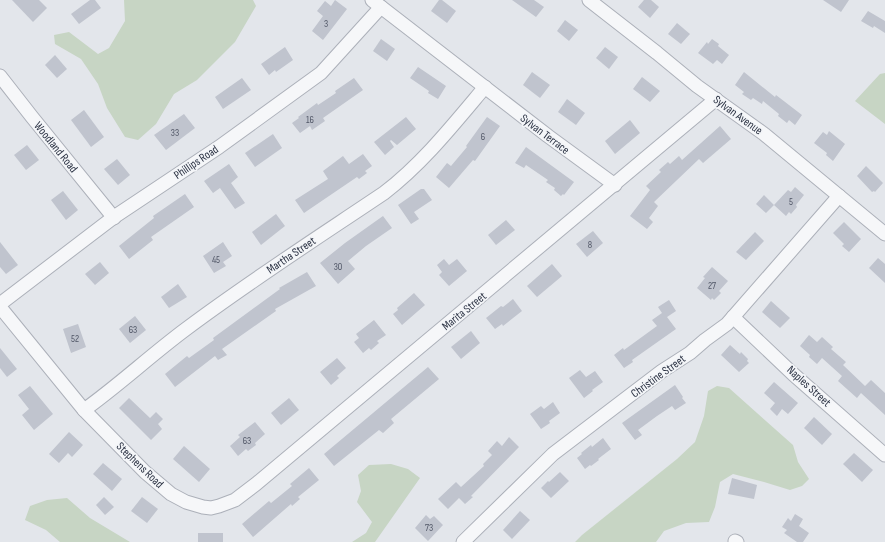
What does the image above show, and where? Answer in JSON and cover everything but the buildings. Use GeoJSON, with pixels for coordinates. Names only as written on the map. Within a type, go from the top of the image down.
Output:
{"type":"FeatureCollection","features":[{"type":"Feature","properties":{"kind":"street","name":"Sylvan Avenue"},"geometry":{"type":"LineString","coordinates":[[588,0],[658,53],[697,86],[764,134],[885,234]]}},
{"type":"Feature","properties":{"kind":"street","name":"Sylvan Terrace"},"geometry":{"type":"LineString","coordinates":[[377,4],[548,136],[615,185]]}},
{"type":"Feature","properties":{"kind":"street","name":"Phillips Road"},"geometry":{"type":"LineString","coordinates":[[0,306],[114,218],[218,147],[322,73],[377,4]]}},
{"type":"Feature","properties":{"kind":"street","name":"Woodland Road"},"geometry":{"type":"LineString","coordinates":[[0,76],[114,218]]}},
{"type":"Feature","properties":{"kind":"street","name":"Martha Street"},"geometry":{"type":"LineString","coordinates":[[84,410],[185,330],[248,284],[384,193],[403,178],[430,151],[485,87]]}},
{"type":"Feature","properties":{"kind":"street"},"geometry":{"type":"LineString","coordinates":[[615,185],[716,99]]}},
{"type":"Feature","properties":{"kind":"street","name":"Marita Street"},"geometry":{"type":"LineString","coordinates":[[313,437],[615,185]]}},
{"type":"Feature","properties":{"kind":"street","name":"Christine Street"},"geometry":{"type":"LineString","coordinates":[[463,542],[553,454],[662,371],[727,324],[839,196]]}},
{"type":"Feature","properties":{"kind":"street","name":"Stephens Road"},"geometry":{"type":"LineString","coordinates":[[0,306],[84,410],[164,489],[186,502],[211,508],[235,500],[313,437]]}},
{"type":"Feature","properties":{"kind":"street","name":"Naples Street"},"geometry":{"type":"LineString","coordinates":[[733,317],[885,455]]}},
{"type":"Feature","properties":{"kind":"green space"},"geometry":{"type":"Polygon","coordinates":[[[124,0],[253,0],[256,6],[235,42],[197,80],[174,94],[156,124],[138,140],[125,137],[107,108],[98,84],[81,59],[55,44],[54,35],[69,32],[98,54],[109,48],[125,21],[124,0]]]}},
{"type":"Feature","properties":{"kind":"green space"},"geometry":{"type":"Polygon","coordinates":[[[885,73],[885,124],[855,101],[880,74],[885,73]]]}},
{"type":"Feature","properties":{"kind":"green space"},"geometry":{"type":"Polygon","coordinates":[[[717,386],[729,388],[793,445],[798,462],[809,479],[802,486],[790,490],[733,474],[720,482],[715,507],[709,522],[686,523],[664,531],[656,542],[575,542],[677,459],[695,442],[704,416],[708,391],[717,386]]]}},
{"type":"Feature","properties":{"kind":"green space"},"geometry":{"type":"Polygon","coordinates":[[[391,464],[408,469],[420,478],[375,542],[352,542],[366,533],[372,522],[357,502],[361,491],[358,475],[369,465],[391,464]]]}},
{"type":"Feature","properties":{"kind":"green space"},"geometry":{"type":"Polygon","coordinates":[[[67,498],[90,518],[130,542],[60,542],[46,530],[25,520],[30,506],[47,500],[67,498]]]}}]}
